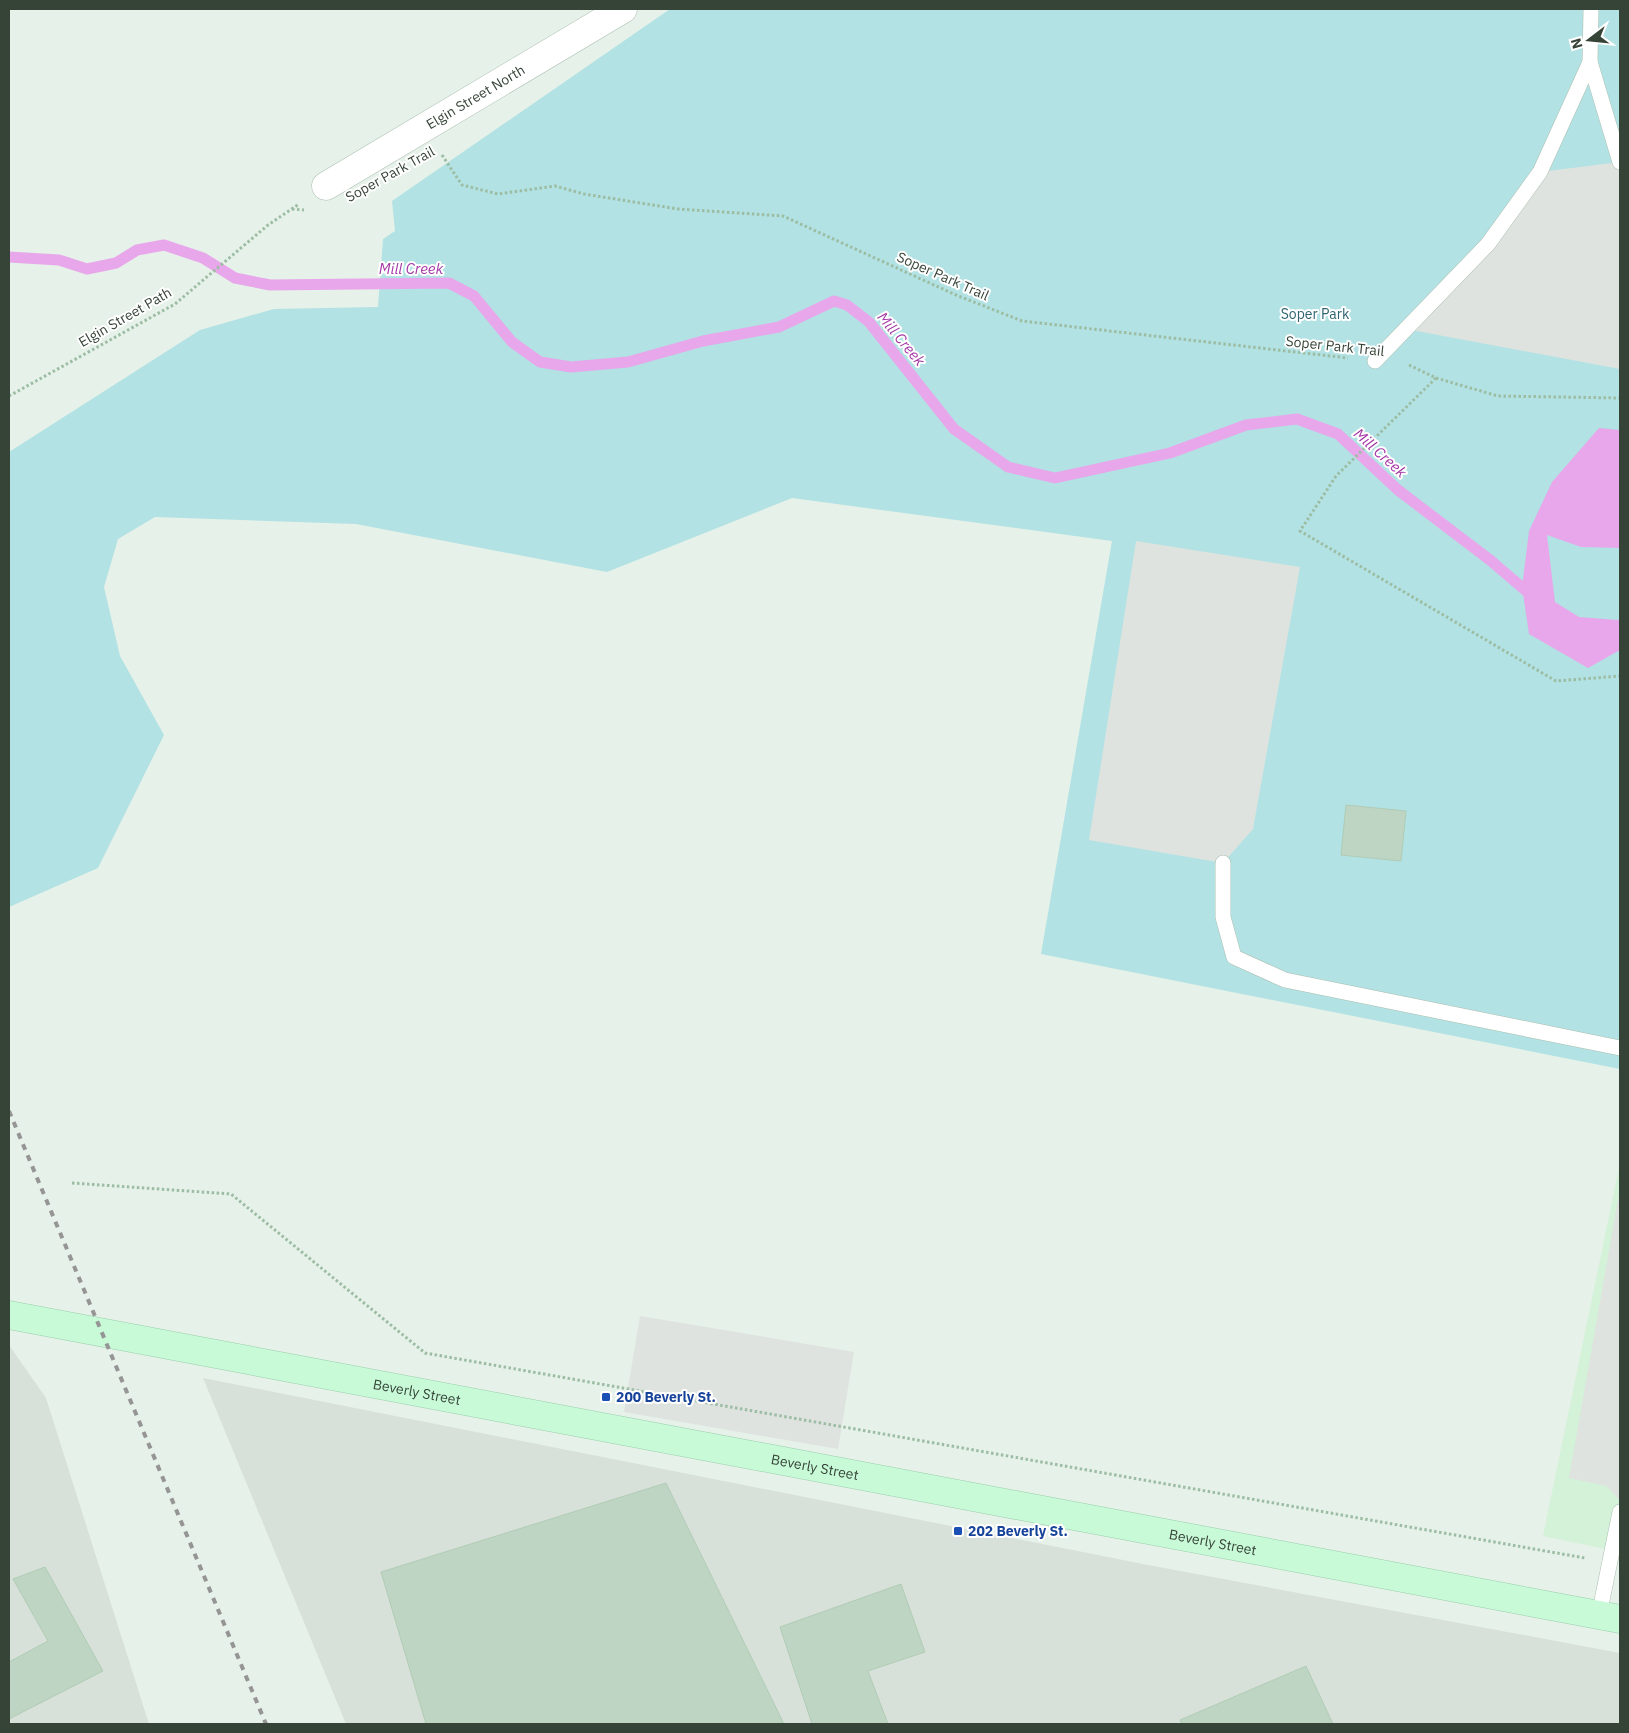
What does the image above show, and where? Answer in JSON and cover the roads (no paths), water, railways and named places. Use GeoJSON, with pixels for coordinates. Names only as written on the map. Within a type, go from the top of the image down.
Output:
{"type":"FeatureCollection","features":[{"type":"Feature","properties":{"kind":"main road","name":"Beverly Street"},"geometry":{"type":"LineString","coordinates":[[9,1314],[1610,1617]]}},
{"type":"Feature","properties":{"kind":"street","name":"Elgin Street North"},"geometry":{"type":"LineString","coordinates":[[326,186],[593,17],[623,9]]}},
{"type":"Feature","properties":{"kind":"lane"},"geometry":{"type":"LineString","coordinates":[[1591,9],[1590,62],[1620,162]]}},
{"type":"Feature","properties":{"kind":"lane"},"geometry":{"type":"LineString","coordinates":[[1375,361],[1488,244],[1540,172],[1590,62]]}},
{"type":"Feature","properties":{"kind":"lane"},"geometry":{"type":"LineString","coordinates":[[1223,862],[1223,917],[1234,957],[1285,980],[1620,1048]]}},
{"type":"Feature","properties":{"kind":"lane"},"geometry":{"type":"LineString","coordinates":[[1610,1617],[1610,1562],[1620,1512]]}},
{"type":"Feature","properties":{"kind":"waterway","name":"Mill Creek"},"geometry":{"type":"LineString","coordinates":[[9,257],[59,260],[87,269],[116,263],[137,250],[164,245],[203,258],[235,278],[270,285],[449,283],[474,296],[512,342],[540,362],[571,367],[628,362],[703,341],[779,327],[834,301],[847,305],[869,322],[954,429],[1008,467],[1055,478],[1170,453],[1246,425],[1297,419],[1338,434],[1398,490],[1490,560],[1532,596]]}},
{"type":"Feature","properties":{"kind":"railway"},"geometry":{"type":"LineString","coordinates":[[9,1111],[266,1724]]}},
{"type":"Feature","properties":{"kind":"place","name":"200 Beverly St."},"geometry":{"type":"Point","coordinates":[606,1397]}},
{"type":"Feature","properties":{"kind":"place","name":"202 Beverly St."},"geometry":{"type":"Point","coordinates":[958,1531]}},
{"type":"Feature","properties":{"kind":"park label","name":"Soper Park"},"geometry":{"type":"Point","coordinates":[1315,314]}}]}
